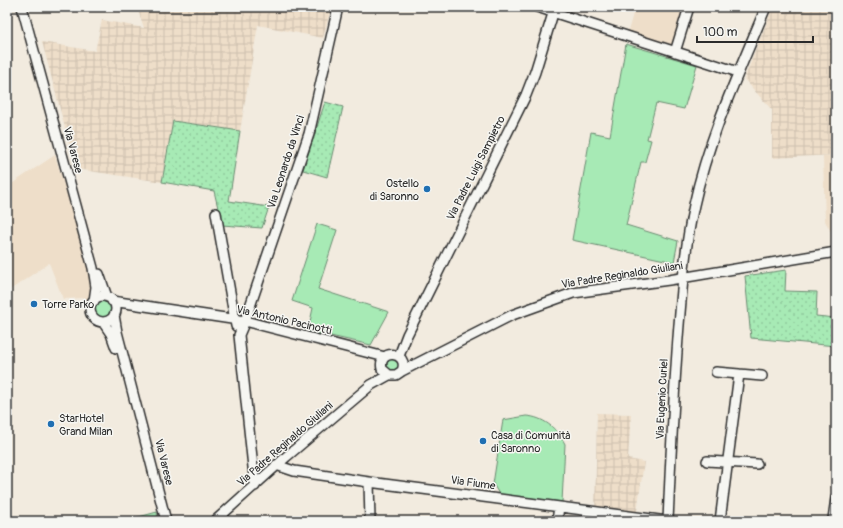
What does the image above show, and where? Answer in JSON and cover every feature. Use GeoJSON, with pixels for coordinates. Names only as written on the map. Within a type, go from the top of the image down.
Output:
{"type":"FeatureCollection","features":[{"type":"Feature","properties":{"kind":"street","name":"Via Varese"},"geometry":{"type":"LineString","coordinates":[[22,7],[94,273],[96,287],[94,301]]}},
{"type":"Feature","properties":{"kind":"street","name":"Via Varese"},"geometry":{"type":"LineString","coordinates":[[27,7],[102,286],[110,299]]}},
{"type":"Feature","properties":{"kind":"street","name":"Via Leonardo da Vinci"},"geometry":{"type":"LineString","coordinates":[[239,335],[309,134],[338,7]]}},
{"type":"Feature","properties":{"kind":"street"},"geometry":{"type":"LineString","coordinates":[[537,7],[555,10],[675,52],[738,72]]}},
{"type":"Feature","properties":{"kind":"street"},"geometry":{"type":"LineString","coordinates":[[675,52],[689,7]]}},
{"type":"Feature","properties":{"kind":"street","name":"Via Eugenio Curiel"},"geometry":{"type":"LineString","coordinates":[[668,521],[675,378],[688,231],[702,173],[738,72],[766,7]]}},
{"type":"Feature","properties":{"kind":"street","name":"Via Padre Luigi Sampietro"},"geometry":{"type":"LineString","coordinates":[[396,359],[526,95],[536,72],[555,10]]}},
{"type":"Feature","properties":{"kind":"street"},"geometry":{"type":"LineString","coordinates":[[216,213],[234,320],[239,335],[255,486]]}},
{"type":"Feature","properties":{"kind":"street","name":"Via Padre Reginaldo Giuliani"},"geometry":{"type":"LineString","coordinates":[[371,385],[381,366],[396,359],[424,360],[512,315],[573,293],[683,278],[836,252]]}},
{"type":"Feature","properties":{"kind":"street"},"geometry":{"type":"LineString","coordinates":[[115,313],[110,299],[101,297],[94,301],[91,306],[91,314],[94,319],[103,322],[111,320],[115,313],[130,303]]}},
{"type":"Feature","properties":{"kind":"street","name":"Via Antonio Pacinotti"},"geometry":{"type":"LineString","coordinates":[[110,299],[245,321],[396,359]]}},
{"type":"Feature","properties":{"kind":"street","name":"Via Varese"},"geometry":{"type":"LineString","coordinates":[[115,313],[117,332],[166,521]]}},
{"type":"Feature","properties":{"kind":"street","name":"Via Varese"},"geometry":{"type":"LineString","coordinates":[[103,322],[111,334],[116,348],[162,521]]}},
{"type":"Feature","properties":{"kind":"street","name":"Via Padre Reginaldo Giuliani"},"geometry":{"type":"LineString","coordinates":[[215,521],[255,486],[276,465],[371,385],[389,375],[396,375],[396,359]]}},
{"type":"Feature","properties":{"kind":"street"},"geometry":{"type":"LineString","coordinates":[[381,366],[389,375]]}},
{"type":"Feature","properties":{"kind":"street"},"geometry":{"type":"LineString","coordinates":[[716,372],[762,376]]}},
{"type":"Feature","properties":{"kind":"street"},"geometry":{"type":"LineString","coordinates":[[720,521],[739,374]]}},
{"type":"Feature","properties":{"kind":"street"},"geometry":{"type":"LineString","coordinates":[[707,461],[757,464]]}},
{"type":"Feature","properties":{"kind":"street","name":"Via Fiume"},"geometry":{"type":"LineString","coordinates":[[276,465],[294,471],[368,482],[668,521]]}},
{"type":"Feature","properties":{"kind":"street"},"geometry":{"type":"LineString","coordinates":[[368,482],[370,521]]}},
{"type":"Feature","properties":{"kind":"street"},"geometry":{"type":"LineString","coordinates":[[833,519],[836,498]]}},
{"type":"Feature","properties":{"kind":"street"},"geometry":{"type":"LineString","coordinates":[[557,521],[559,507]]}},
{"type":"Feature","properties":{"kind":"shaded area"},"geometry":{"type":"Polygon","coordinates":[[[137,7],[310,7],[330,12],[323,38],[258,25],[240,131],[173,121],[162,182],[76,169],[42,42],[95,51],[102,20],[144,28],[137,7]]]}},
{"type":"Feature","properties":{"kind":"shaded area"},"geometry":{"type":"Polygon","coordinates":[[[635,7],[686,7],[673,45],[628,31],[635,7]]]}},
{"type":"Feature","properties":{"kind":"shaded area"},"geometry":{"type":"Polygon","coordinates":[[[773,7],[836,7],[836,155],[772,158],[772,110],[744,79],[773,7]]]}},
{"type":"Feature","properties":{"kind":"shaded area"},"geometry":{"type":"Polygon","coordinates":[[[55,155],[90,269],[92,279],[88,300],[82,298],[63,299],[49,263],[7,292],[7,187],[55,155]]]}},
{"type":"Feature","properties":{"kind":"shaded area"},"geometry":{"type":"Polygon","coordinates":[[[836,155],[836,237],[825,221],[823,156],[836,155]]]}},
{"type":"Feature","properties":{"kind":"shaded area"},"geometry":{"type":"Polygon","coordinates":[[[597,413],[631,414],[628,459],[644,462],[636,519],[595,514],[597,413]]]}},
{"type":"Feature","properties":{"kind":"shaded area"},"geometry":{"type":"Polygon","coordinates":[[[595,514],[636,521],[595,521],[595,514]]]}},
{"type":"Feature","properties":{"kind":"green space"},"geometry":{"type":"Polygon","coordinates":[[[626,44],[697,65],[684,109],[656,103],[647,139],[651,140],[645,162],[641,162],[626,225],[678,241],[674,262],[572,240],[591,132],[610,136],[626,44]]]}},
{"type":"Feature","properties":{"kind":"green space"},"geometry":{"type":"Polygon","coordinates":[[[325,102],[343,107],[327,177],[303,170],[325,102]]]}},
{"type":"Feature","properties":{"kind":"green space"},"geometry":{"type":"Polygon","coordinates":[[[173,121],[240,131],[229,201],[269,207],[262,228],[222,225],[214,191],[162,182],[173,121]]]}},
{"type":"Feature","properties":{"kind":"green space"},"geometry":{"type":"Polygon","coordinates":[[[317,224],[337,230],[318,289],[389,312],[371,345],[308,331],[313,308],[292,301],[317,224]]]}},
{"type":"Feature","properties":{"kind":"green space"},"geometry":{"type":"Polygon","coordinates":[[[786,270],[785,291],[817,292],[816,316],[836,318],[836,346],[751,338],[745,276],[786,270]]]}},
{"type":"Feature","properties":{"kind":"green space"},"geometry":{"type":"Polygon","coordinates":[[[100,301],[106,301],[111,306],[109,315],[106,317],[100,317],[95,312],[95,306],[100,301]]]}},
{"type":"Feature","properties":{"kind":"green space"},"geometry":{"type":"Polygon","coordinates":[[[391,359],[395,359],[399,365],[395,371],[391,371],[387,367],[387,363],[391,359]]]}},
{"type":"Feature","properties":{"kind":"green space"},"geometry":{"type":"Polygon","coordinates":[[[526,416],[549,424],[562,438],[565,444],[562,502],[499,494],[493,484],[503,420],[526,416]]]}},
{"type":"Feature","properties":{"kind":"green space"},"geometry":{"type":"Polygon","coordinates":[[[157,512],[158,521],[124,521],[157,512]]]}},
{"type":"Feature","properties":{"kind":"place","name":"Ostello di Saronno"},"geometry":{"type":"Point","coordinates":[427,189]}},
{"type":"Feature","properties":{"kind":"place","name":"Torre Parko"},"geometry":{"type":"Point","coordinates":[34,304]}},
{"type":"Feature","properties":{"kind":"place","name":"StarHotel Grand Milan"},"geometry":{"type":"Point","coordinates":[51,424]}},
{"type":"Feature","properties":{"kind":"place","name":"Casa di Comunità di Saronno"},"geometry":{"type":"Point","coordinates":[483,441]}}]}
